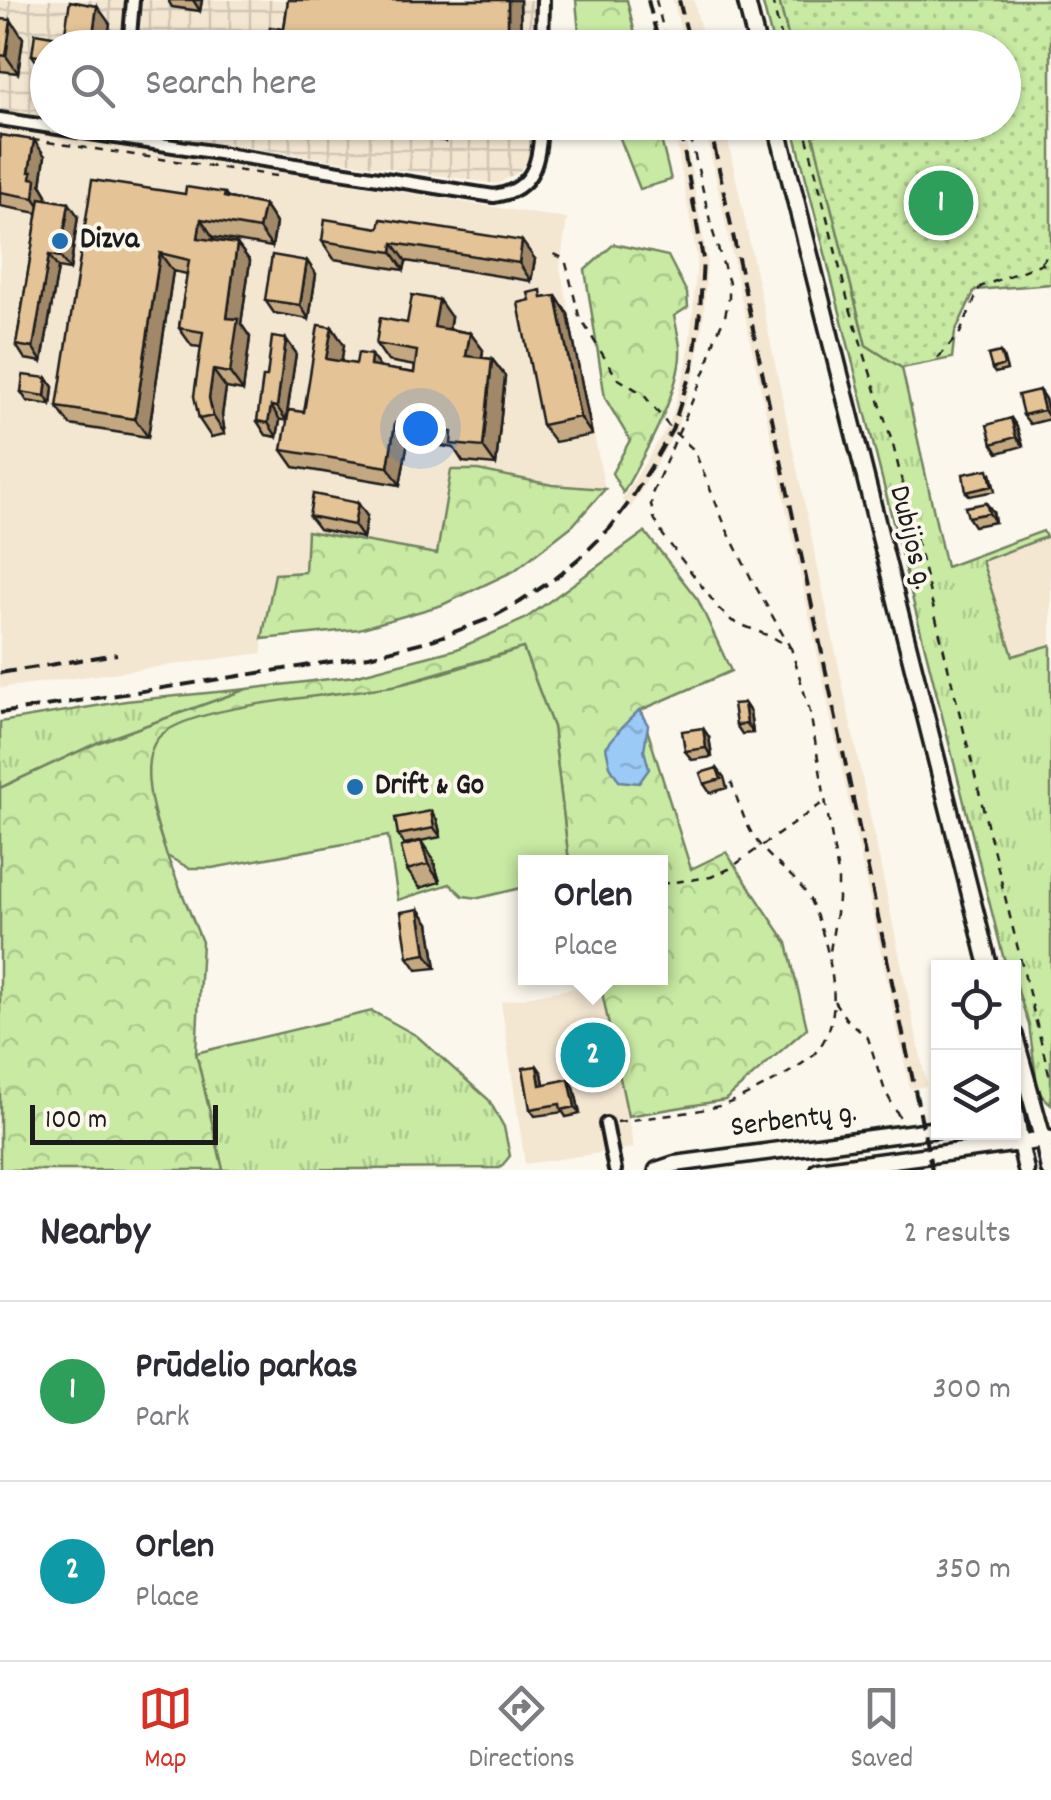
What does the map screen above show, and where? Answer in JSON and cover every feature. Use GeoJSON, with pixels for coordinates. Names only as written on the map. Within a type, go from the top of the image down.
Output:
{"type":"FeatureCollection","features":[{"type":"Feature","properties":{"kind":"main road"},"geometry":{"type":"LineString","coordinates":[[746,0],[754,30]]}},
{"type":"Feature","properties":{"kind":"main road","name":"Dubijos g."},"geometry":{"type":"LineString","coordinates":[[781,140],[987,960]]}},
{"type":"Feature","properties":{"kind":"main road"},"geometry":{"type":"LineString","coordinates":[[1020,1050],[1044,1112],[1049,1170]]}},
{"type":"Feature","properties":{"kind":"main road","name":"Serbentų g."},"geometry":{"type":"LineString","coordinates":[[657,1170],[675,1164],[931,1131]]}},
{"type":"Feature","properties":{"kind":"main road","name":"Serbentų g."},"geometry":{"type":"LineString","coordinates":[[818,1170],[1047,1139]]}},
{"type":"Feature","properties":{"kind":"main road"},"geometry":{"type":"LineString","coordinates":[[1019,1140],[1026,1170]]}},
{"type":"Feature","properties":{"kind":"street"},"geometry":{"type":"LineString","coordinates":[[131,30],[134,0]]}},
{"type":"Feature","properties":{"kind":"street"},"geometry":{"type":"LineString","coordinates":[[542,0],[542,30]]}},
{"type":"Feature","properties":{"kind":"street"},"geometry":{"type":"LineString","coordinates":[[0,119],[30,124]]}},
{"type":"Feature","properties":{"kind":"street"},"geometry":{"type":"LineString","coordinates":[[133,140],[494,196],[514,191],[526,181],[535,169],[540,140]]}},
{"type":"Feature","properties":{"kind":"street"},"geometry":{"type":"LineString","coordinates":[[606,1124],[615,1170]]}},
{"type":"Feature","properties":{"kind":"path"},"geometry":{"type":"LineString","coordinates":[[656,0],[664,30]]}},
{"type":"Feature","properties":{"kind":"path"},"geometry":{"type":"LineString","coordinates":[[772,0],[780,30]]}},
{"type":"Feature","properties":{"kind":"path"},"geometry":{"type":"LineString","coordinates":[[0,135],[30,139]]}},
{"type":"Feature","properties":{"kind":"path"},"geometry":{"type":"LineString","coordinates":[[34,140],[283,177]]}},
{"type":"Feature","properties":{"kind":"path"},"geometry":{"type":"LineString","coordinates":[[691,140],[729,283],[729,298],[706,369],[652,494],[651,505],[664,535],[719,609],[732,621],[791,648]]}},
{"type":"Feature","properties":{"kind":"path"},"geometry":{"type":"LineString","coordinates":[[808,140],[849,306],[893,445],[1051,1082]]}},
{"type":"Feature","properties":{"kind":"path"},"geometry":{"type":"LineString","coordinates":[[1040,264],[1051,250]]}},
{"type":"Feature","properties":{"kind":"path"},"geometry":{"type":"LineString","coordinates":[[554,254],[564,259],[579,316],[617,378],[643,394],[694,450],[744,564],[791,648],[810,712],[838,874],[829,958]]}},
{"type":"Feature","properties":{"kind":"path"},"geometry":{"type":"LineString","coordinates":[[938,358],[960,334],[980,287],[1040,264],[1051,265]]}},
{"type":"Feature","properties":{"kind":"path"},"geometry":{"type":"LineString","coordinates":[[606,1124],[722,1105],[749,1094],[815,1053],[830,1027],[834,1000],[829,958],[810,899],[760,846],[732,782]]}},
{"type":"Feature","properties":{"kind":"path"},"geometry":{"type":"LineString","coordinates":[[668,883],[711,877],[729,869],[825,801]]}},
{"type":"Feature","properties":{"kind":"path"},"geometry":{"type":"LineString","coordinates":[[834,1000],[846,1018],[868,1038],[906,1136]]}},
{"type":"Feature","properties":{"kind":"shaded area"},"geometry":{"type":"Polygon","coordinates":[[[0,0],[536,0],[535,30],[30,30],[30,114],[0,110],[0,0]]]}},
{"type":"Feature","properties":{"kind":"shaded area"},"geometry":{"type":"Polygon","coordinates":[[[673,0],[694,0],[701,30],[681,30],[673,0]]]}},
{"type":"Feature","properties":{"kind":"shaded area"},"geometry":{"type":"Polygon","coordinates":[[[0,126],[30,131],[30,140],[85,140],[567,219],[560,267],[605,489],[552,485],[437,554],[305,572],[262,638],[262,653],[0,688],[0,126]]]}},
{"type":"Feature","properties":{"kind":"shaded area"},"geometry":{"type":"Polygon","coordinates":[[[198,140],[532,140],[528,161],[518,173],[497,184],[198,140]]]}},
{"type":"Feature","properties":{"kind":"shaded area"},"geometry":{"type":"Polygon","coordinates":[[[676,140],[686,140],[707,259],[704,314],[696,367],[677,429],[631,508],[622,500],[670,422],[687,363],[697,258],[676,140]]]}},
{"type":"Feature","properties":{"kind":"shaded area"},"geometry":{"type":"Polygon","coordinates":[[[708,140],[728,140],[927,1086],[910,1089],[708,140]]]}},
{"type":"Feature","properties":{"kind":"shaded area"},"geometry":{"type":"Polygon","coordinates":[[[1051,535],[1051,645],[1014,656],[982,561],[1051,535]]]}},
{"type":"Feature","properties":{"kind":"shaded area"},"geometry":{"type":"Polygon","coordinates":[[[600,985],[634,1148],[525,1164],[501,1002],[600,985]]]}},
{"type":"Feature","properties":{"kind":"green space"},"geometry":{"type":"Polygon","coordinates":[[[576,0],[627,0],[634,30],[579,30],[576,0]]]}},
{"type":"Feature","properties":{"kind":"green space"},"geometry":{"type":"Polygon","coordinates":[[[762,0],[779,0],[787,30],[770,30],[762,0]]]}},
{"type":"Feature","properties":{"kind":"green space"},"geometry":{"type":"Polygon","coordinates":[[[779,0],[1051,0],[1051,284],[975,290],[955,332],[952,358],[902,368],[866,345],[814,140],[1021,140],[1021,30],[787,30],[779,0]]]}},
{"type":"Feature","properties":{"kind":"green space"},"geometry":{"type":"Polygon","coordinates":[[[621,140],[661,140],[671,180],[640,189],[621,140]]]}},
{"type":"Feature","properties":{"kind":"green space"},"geometry":{"type":"Polygon","coordinates":[[[796,140],[814,140],[866,345],[902,368],[946,567],[1043,531],[1046,537],[982,561],[1013,656],[1051,645],[1051,1104],[1041,1095],[1037,1084],[1029,1025],[1021,1000],[1021,960],[1005,960],[796,140]]]}},
{"type":"Feature","properties":{"kind":"green space"},"geometry":{"type":"Polygon","coordinates":[[[614,244],[668,256],[687,293],[688,307],[674,316],[680,347],[669,402],[623,493],[612,473],[630,440],[605,398],[585,270],[614,244]]]}},
{"type":"Feature","properties":{"kind":"green space"},"geometry":{"type":"Polygon","coordinates":[[[451,470],[478,470],[552,485],[605,489],[573,525],[514,571],[442,605],[359,629],[262,639],[275,574],[305,572],[307,531],[437,554],[451,470]]]}},
{"type":"Feature","properties":{"kind":"green space"},"geometry":{"type":"Polygon","coordinates":[[[645,532],[698,600],[731,671],[641,710],[691,869],[726,852],[787,943],[807,1028],[725,1100],[628,1116],[600,985],[668,985],[668,855],[568,855],[553,727],[523,648],[399,684],[152,810],[202,942],[196,1053],[223,1170],[0,1170],[0,788],[97,743],[247,689],[354,676],[457,649],[525,619],[645,532]]]}},
{"type":"Feature","properties":{"kind":"green space","name":"Drift & Go"},"geometry":{"type":"Polygon","coordinates":[[[523,648],[553,727],[568,855],[518,855],[518,889],[479,898],[463,896],[450,884],[398,900],[388,836],[212,868],[189,868],[167,856],[150,795],[149,763],[159,737],[176,725],[235,708],[398,685],[523,648]]]}},
{"type":"Feature","properties":{"kind":"green space"},"geometry":{"type":"Polygon","coordinates":[[[247,689],[97,743],[0,788],[0,722],[126,701],[247,689]]]}},
{"type":"Feature","properties":{"kind":"green space"},"geometry":{"type":"Polygon","coordinates":[[[372,1011],[417,1036],[489,1100],[504,1127],[510,1156],[500,1168],[223,1170],[196,1053],[372,1011]]]}},
{"type":"Feature","properties":{"kind":"water"},"geometry":{"type":"Polygon","coordinates":[[[639,710],[648,725],[644,750],[649,769],[639,783],[619,781],[610,766],[606,747],[639,710]]]}},
{"type":"Feature","properties":{"kind":"building"},"geometry":{"type":"Polygon","coordinates":[[[288,0],[508,0],[508,30],[270,30],[284,29],[288,0]]]}},
{"type":"Feature","properties":{"kind":"building"},"geometry":{"type":"Polygon","coordinates":[[[70,1],[97,6],[94,30],[65,30],[70,1]]]}},
{"type":"Feature","properties":{"kind":"building"},"geometry":{"type":"Polygon","coordinates":[[[0,19],[11,20],[6,56],[0,55],[0,19]]]}},
{"type":"Feature","properties":{"kind":"building"},"geometry":{"type":"Polygon","coordinates":[[[0,135],[34,140],[29,172],[36,179],[34,198],[0,192],[0,135]]]}},
{"type":"Feature","properties":{"kind":"building"},"geometry":{"type":"Polygon","coordinates":[[[92,180],[185,194],[186,187],[264,205],[259,229],[201,219],[198,238],[237,244],[227,318],[238,319],[230,373],[213,370],[209,398],[213,416],[199,419],[194,396],[203,332],[179,328],[189,260],[160,253],[135,419],[57,407],[92,180]]]}},
{"type":"Feature","properties":{"kind":"building"},"geometry":{"type":"Polygon","coordinates":[[[40,198],[69,203],[60,257],[49,255],[33,348],[16,345],[40,198]]]}},
{"type":"Feature","properties":{"kind":"building"},"geometry":{"type":"Polygon","coordinates":[[[325,219],[379,228],[381,219],[522,241],[519,263],[393,243],[392,252],[322,241],[325,219]]]}},
{"type":"Feature","properties":{"kind":"building"},"geometry":{"type":"Polygon","coordinates":[[[272,255],[307,261],[300,305],[265,300],[272,255]]]}},
{"type":"Feature","properties":{"kind":"building"},"geometry":{"type":"Polygon","coordinates":[[[541,290],[542,298],[556,296],[580,417],[542,425],[518,303],[530,300],[528,293],[541,290]]]}},
{"type":"Feature","properties":{"kind":"building"},"geometry":{"type":"Polygon","coordinates":[[[412,295],[439,300],[434,327],[470,333],[466,356],[492,359],[483,447],[451,444],[452,432],[395,423],[388,467],[282,450],[289,410],[304,412],[318,325],[332,327],[326,359],[356,364],[358,353],[371,355],[370,366],[414,373],[417,351],[376,344],[380,318],[407,323],[412,295]]]}},
{"type":"Feature","properties":{"kind":"building"},"geometry":{"type":"Polygon","coordinates":[[[272,337],[286,339],[277,407],[271,406],[268,423],[257,421],[272,337]]]}},
{"type":"Feature","properties":{"kind":"building"},"geometry":{"type":"Polygon","coordinates":[[[1000,352],[1004,365],[992,369],[988,355],[1000,352]]]}},
{"type":"Feature","properties":{"kind":"building"},"geometry":{"type":"Polygon","coordinates":[[[23,375],[47,378],[45,396],[21,392],[23,375]]]}},
{"type":"Feature","properties":{"kind":"building"},"geometry":{"type":"Polygon","coordinates":[[[1039,390],[1044,410],[1023,415],[1018,395],[1039,390]]]}},
{"type":"Feature","properties":{"kind":"building"},"geometry":{"type":"Polygon","coordinates":[[[1011,418],[1016,437],[992,444],[987,425],[1011,418]]]}},
{"type":"Feature","properties":{"kind":"building"},"geometry":{"type":"Polygon","coordinates":[[[988,469],[992,486],[966,492],[963,474],[988,469]]]}},
{"type":"Feature","properties":{"kind":"building"},"geometry":{"type":"Polygon","coordinates":[[[313,494],[358,503],[354,525],[309,516],[313,494]]]}},
{"type":"Feature","properties":{"kind":"building"},"geometry":{"type":"Polygon","coordinates":[[[986,503],[989,513],[968,517],[965,507],[986,503]]]}},
{"type":"Feature","properties":{"kind":"building"},"geometry":{"type":"Polygon","coordinates":[[[744,703],[747,724],[736,725],[733,704],[744,703]]]}},
{"type":"Feature","properties":{"kind":"building"},"geometry":{"type":"Polygon","coordinates":[[[703,728],[706,748],[685,751],[682,731],[703,728]]]}},
{"type":"Feature","properties":{"kind":"building"},"geometry":{"type":"Polygon","coordinates":[[[717,768],[721,779],[704,784],[700,773],[717,768]]]}},
{"type":"Feature","properties":{"kind":"building"},"geometry":{"type":"Polygon","coordinates":[[[431,811],[434,828],[398,835],[395,818],[431,811]]]}},
{"type":"Feature","properties":{"kind":"building"},"geometry":{"type":"Polygon","coordinates":[[[421,841],[428,864],[407,870],[401,847],[421,841]]]}},
{"type":"Feature","properties":{"kind":"building"},"geometry":{"type":"Polygon","coordinates":[[[419,909],[426,954],[408,957],[401,912],[419,909]]]}},
{"type":"Feature","properties":{"kind":"building"},"geometry":{"type":"Polygon","coordinates":[[[591,1032],[596,1058],[582,1060],[578,1035],[591,1032]]]}},
{"type":"Feature","properties":{"kind":"building"},"geometry":{"type":"Polygon","coordinates":[[[537,1066],[540,1085],[569,1079],[575,1107],[561,1110],[560,1104],[530,1109],[523,1068],[537,1066]]]}},
{"type":"Feature","properties":{"kind":"railway"},"geometry":{"type":"LineString","coordinates":[[648,0],[656,30]]}},
{"type":"Feature","properties":{"kind":"railway"},"geometry":{"type":"LineString","coordinates":[[679,0],[686,30]]}},
{"type":"Feature","properties":{"kind":"railway"},"geometry":{"type":"LineString","coordinates":[[0,713],[369,656],[435,639],[491,618],[520,602],[583,555],[610,528],[655,460],[672,430],[693,365],[703,259],[682,140]]}},
{"type":"Feature","properties":{"kind":"railway"},"geometry":{"type":"LineString","coordinates":[[713,140],[932,1170]]}},
{"type":"Feature","properties":{"kind":"railway"},"geometry":{"type":"LineString","coordinates":[[0,673],[117,654]]}},
{"type":"Feature","properties":{"kind":"place","name":"Prūdelio parkas"},"geometry":{"type":"Point","coordinates":[941,203]}},
{"type":"Feature","properties":{"kind":"place","name":"Dizva"},"geometry":{"type":"Point","coordinates":[60,241]}},
{"type":"Feature","properties":{"kind":"place","name":"Drift & Go"},"geometry":{"type":"Point","coordinates":[355,787]}},
{"type":"Feature","properties":{"kind":"place","name":"Orlen"},"geometry":{"type":"Point","coordinates":[593,1055]}}]}
